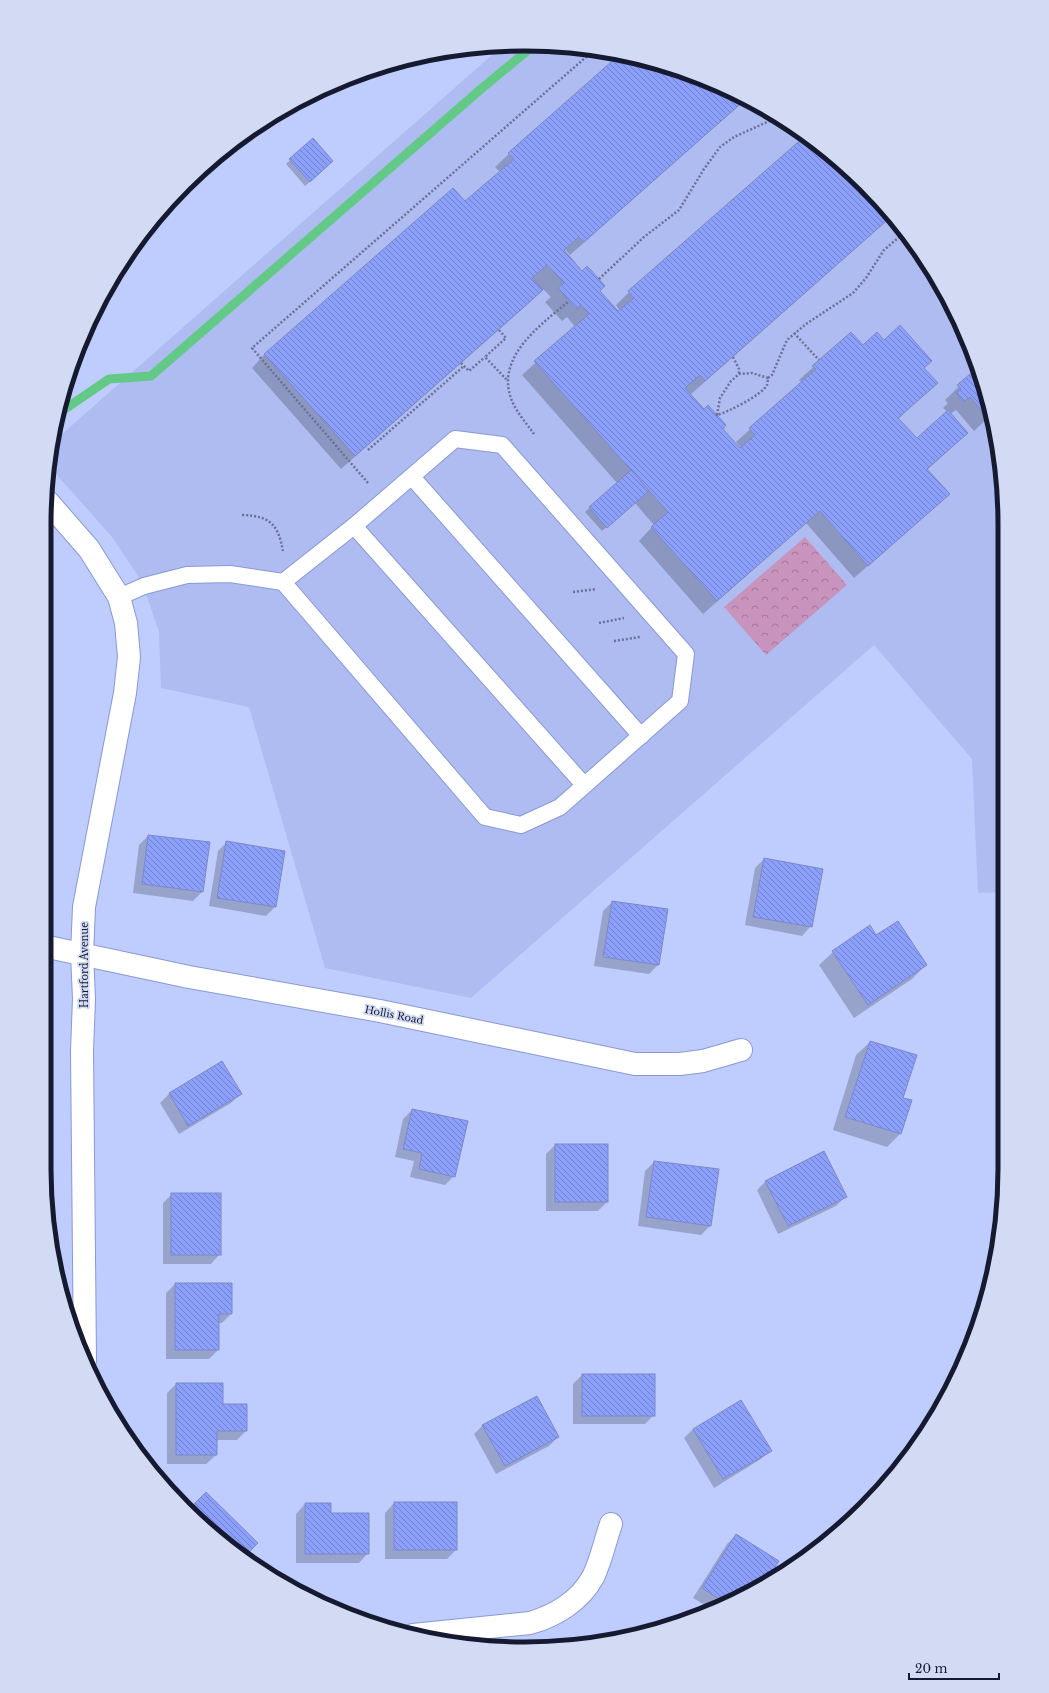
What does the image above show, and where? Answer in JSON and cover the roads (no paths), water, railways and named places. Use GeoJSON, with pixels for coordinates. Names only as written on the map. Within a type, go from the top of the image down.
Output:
{"type":"FeatureCollection","features":[{"type":"Feature","properties":{"kind":"street","name":"Hartford Avenue"},"geometry":{"type":"LineString","coordinates":[[52,506],[89,549],[119,597],[126,622],[129,657],[125,693],[84,907],[82,954],[84,999],[82,1051],[85,1344]]}},
{"type":"Feature","properties":{"kind":"street","name":"Hollis Road"},"geometry":{"type":"LineString","coordinates":[[51,948],[189,977],[380,1011],[635,1064],[680,1064],[703,1061],[741,1050]]}},
{"type":"Feature","properties":{"kind":"street"},"geometry":{"type":"LineString","coordinates":[[432,1633],[530,1623],[543,1619],[568,1606],[579,1597],[593,1577],[611,1524]]}},
{"type":"Feature","properties":{"kind":"lane"},"geometry":{"type":"LineString","coordinates":[[119,597],[144,586],[187,575],[230,574],[283,582],[485,817],[520,825],[560,807],[680,701],[686,654],[502,445],[455,439],[354,526],[283,582]]}},
{"type":"Feature","properties":{"kind":"lane"},"geometry":{"type":"LineString","coordinates":[[412,477],[641,736]]}},
{"type":"Feature","properties":{"kind":"lane"},"geometry":{"type":"LineString","coordinates":[[354,526],[584,785]]}},
{"type":"Feature","properties":{"kind":"waterway"},"geometry":{"type":"LineString","coordinates":[[65,409],[109,379],[151,376],[481,89],[527,51]]}}]}
